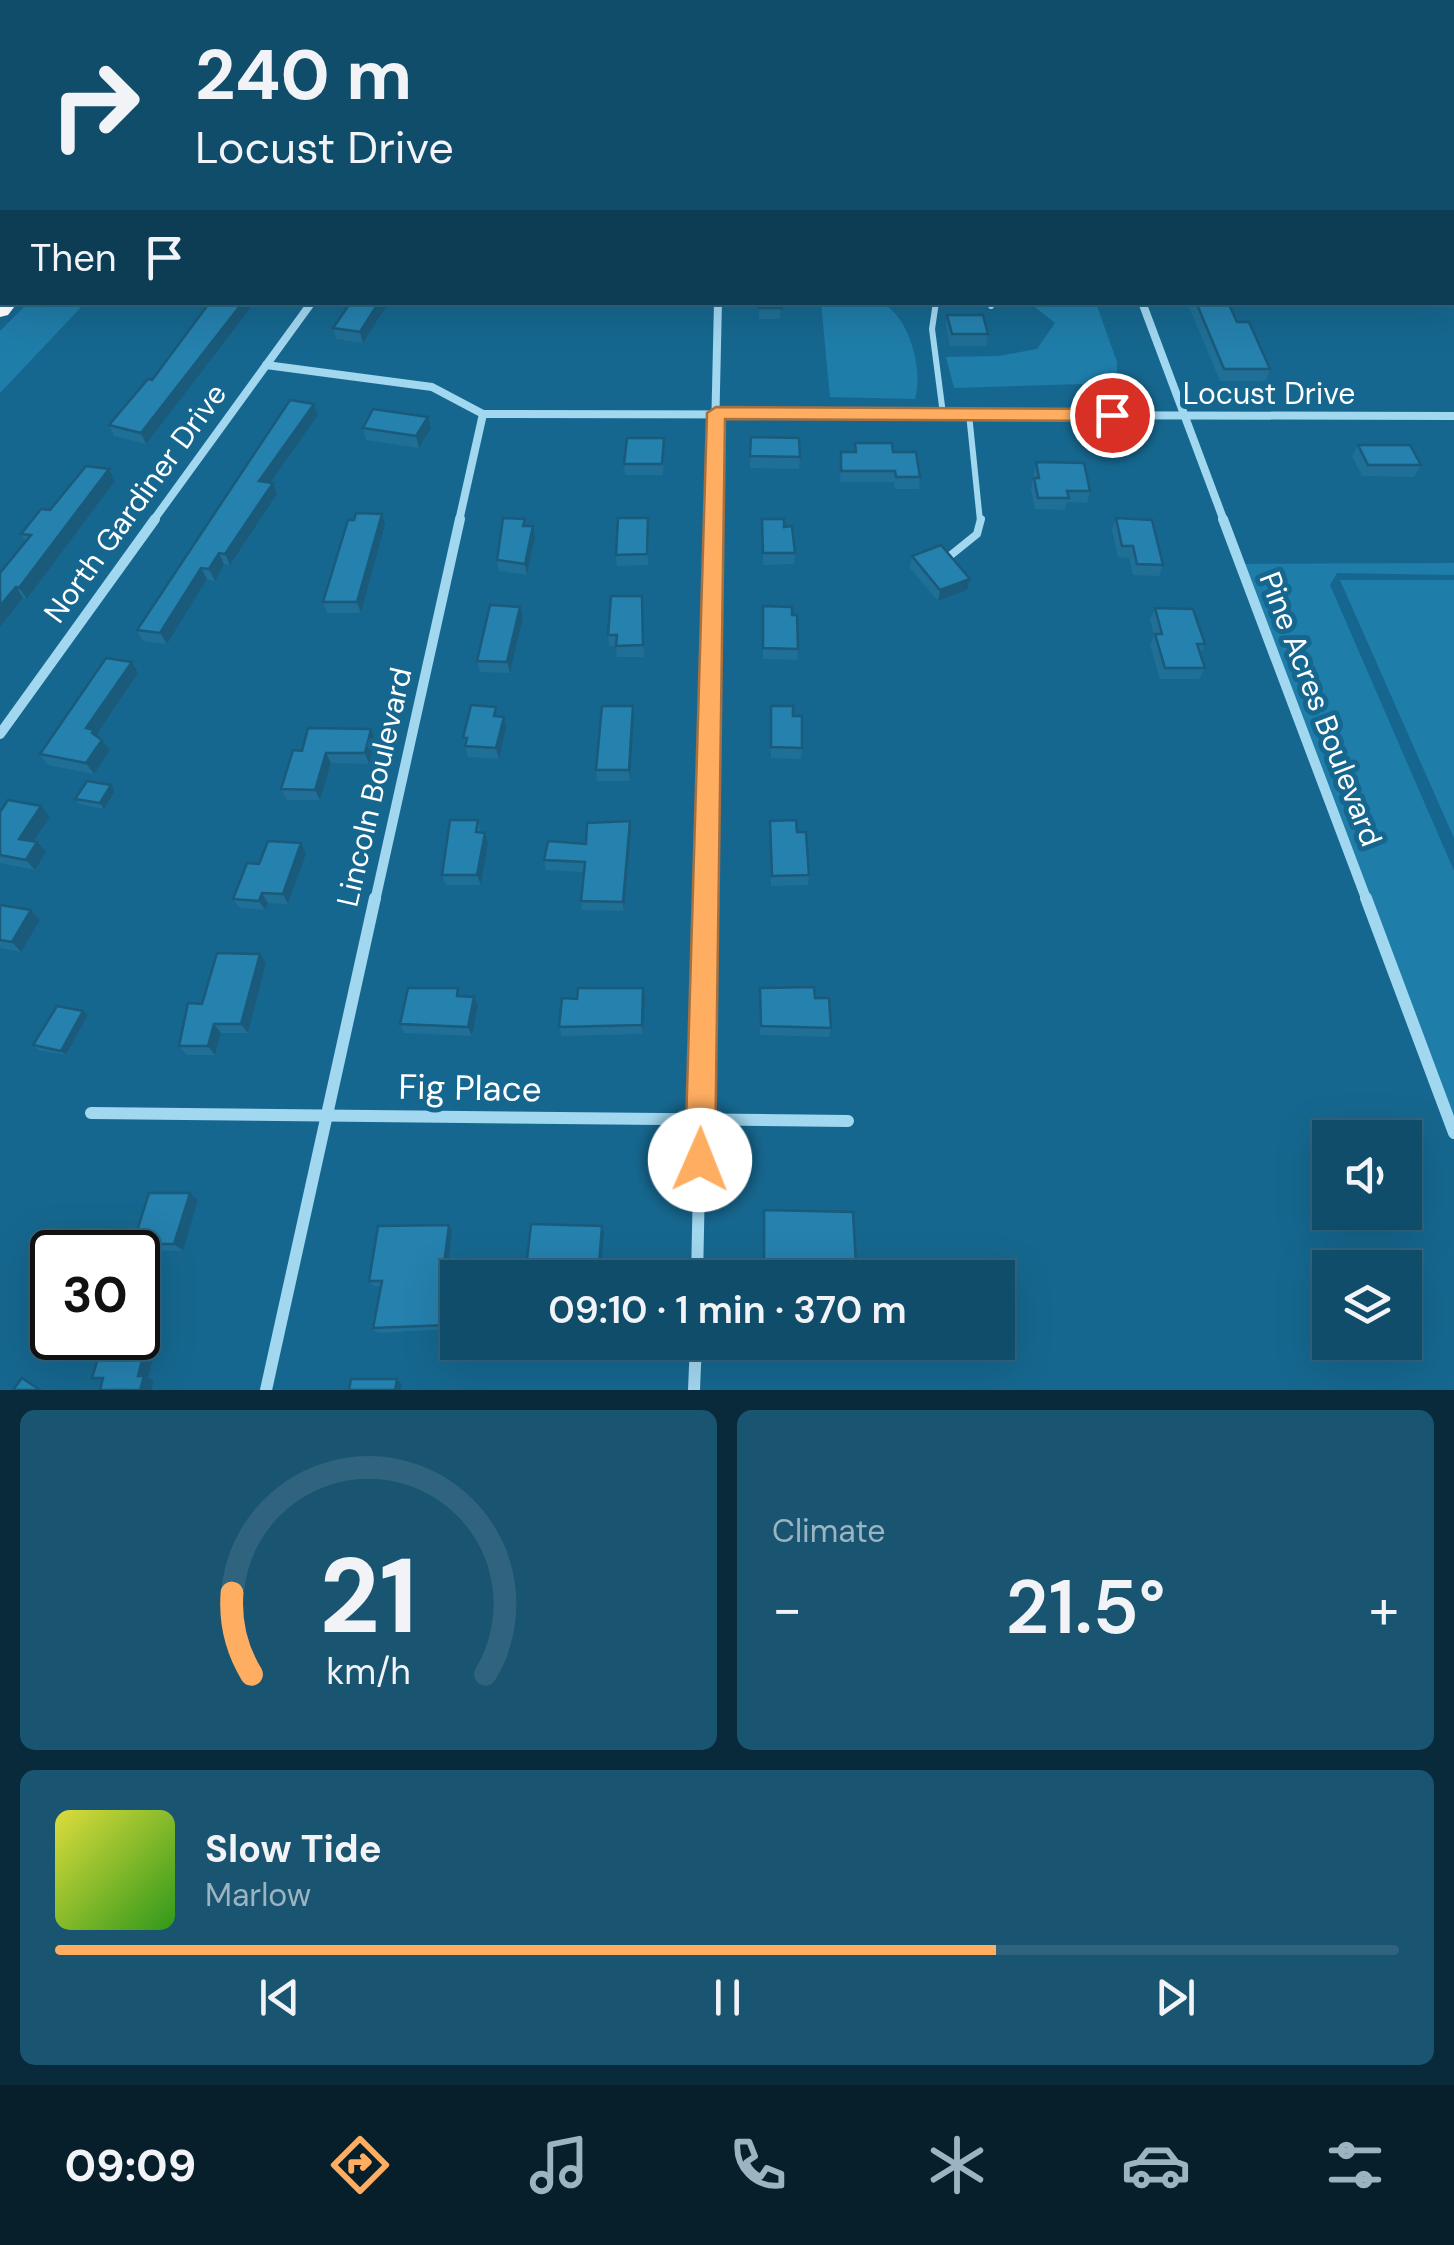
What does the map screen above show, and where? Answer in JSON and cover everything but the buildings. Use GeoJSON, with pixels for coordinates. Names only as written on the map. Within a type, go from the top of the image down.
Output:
{"type":"FeatureCollection","features":[{"type":"Feature","properties":{"kind":"street","name":"North Gardiner Drive"},"geometry":{"type":"LineString","coordinates":[[0,734],[310,305]]}},
{"type":"Feature","properties":{"kind":"street"},"geometry":{"type":"LineString","coordinates":[[697,1260],[718,305]]}},
{"type":"Feature","properties":{"kind":"street","name":"Pine Acres Boulevard"},"geometry":{"type":"LineString","coordinates":[[1143,305],[1454,1133]]}},
{"type":"Feature","properties":{"kind":"street"},"geometry":{"type":"LineString","coordinates":[[266,364],[432,386],[483,414]]}},
{"type":"Feature","properties":{"kind":"street","name":"Locust Drive"},"geometry":{"type":"LineString","coordinates":[[483,414],[1454,416]]}},
{"type":"Feature","properties":{"kind":"street","name":"Lincoln Boulevard"},"geometry":{"type":"LineString","coordinates":[[266,1390],[483,414]]}},
{"type":"Feature","properties":{"kind":"street","name":"Fig Place"},"geometry":{"type":"LineString","coordinates":[[91,1114],[848,1120]]}},
{"type":"Feature","properties":{"kind":"street"},"geometry":{"type":"LineString","coordinates":[[694,1390],[695,1360]]}},
{"type":"Feature","properties":{"kind":"lane"},"geometry":{"type":"LineString","coordinates":[[936,305],[932,329],[943,414]]}},
{"type":"Feature","properties":{"kind":"lane"},"geometry":{"type":"LineString","coordinates":[[951,555],[978,534],[982,516],[969,414]]}},
{"type":"Feature","properties":{"kind":"shaded area"},"geometry":{"type":"Polygon","coordinates":[[[26,305],[83,305],[0,393],[0,331],[26,305]]]}},
{"type":"Feature","properties":{"kind":"shaded area"},"geometry":{"type":"Polygon","coordinates":[[[821,305],[889,308],[912,344],[917,374],[915,399],[830,397],[821,305]]]}},
{"type":"Feature","properties":{"kind":"shaded area"},"geometry":{"type":"Polygon","coordinates":[[[1032,305],[1097,305],[1117,362],[1117,383],[954,388],[946,357],[999,356],[1037,349],[1055,323],[1032,305]]]}},
{"type":"Feature","properties":{"kind":"shaded area"},"geometry":{"type":"Polygon","coordinates":[[[1454,563],[1454,575],[1337,573],[1330,585],[1454,871],[1454,1137],[1239,564],[1454,563]]]}},
{"type":"Feature","properties":{"kind":"shaded area"},"geometry":{"type":"Polygon","coordinates":[[[1340,580],[1454,580],[1454,838],[1340,580]]]}},
{"type":"Feature","properties":{"kind":"route"},"geometry":{"type":"LineString","coordinates":[[700,1160],[716,413],[1112,415]]}}]}
